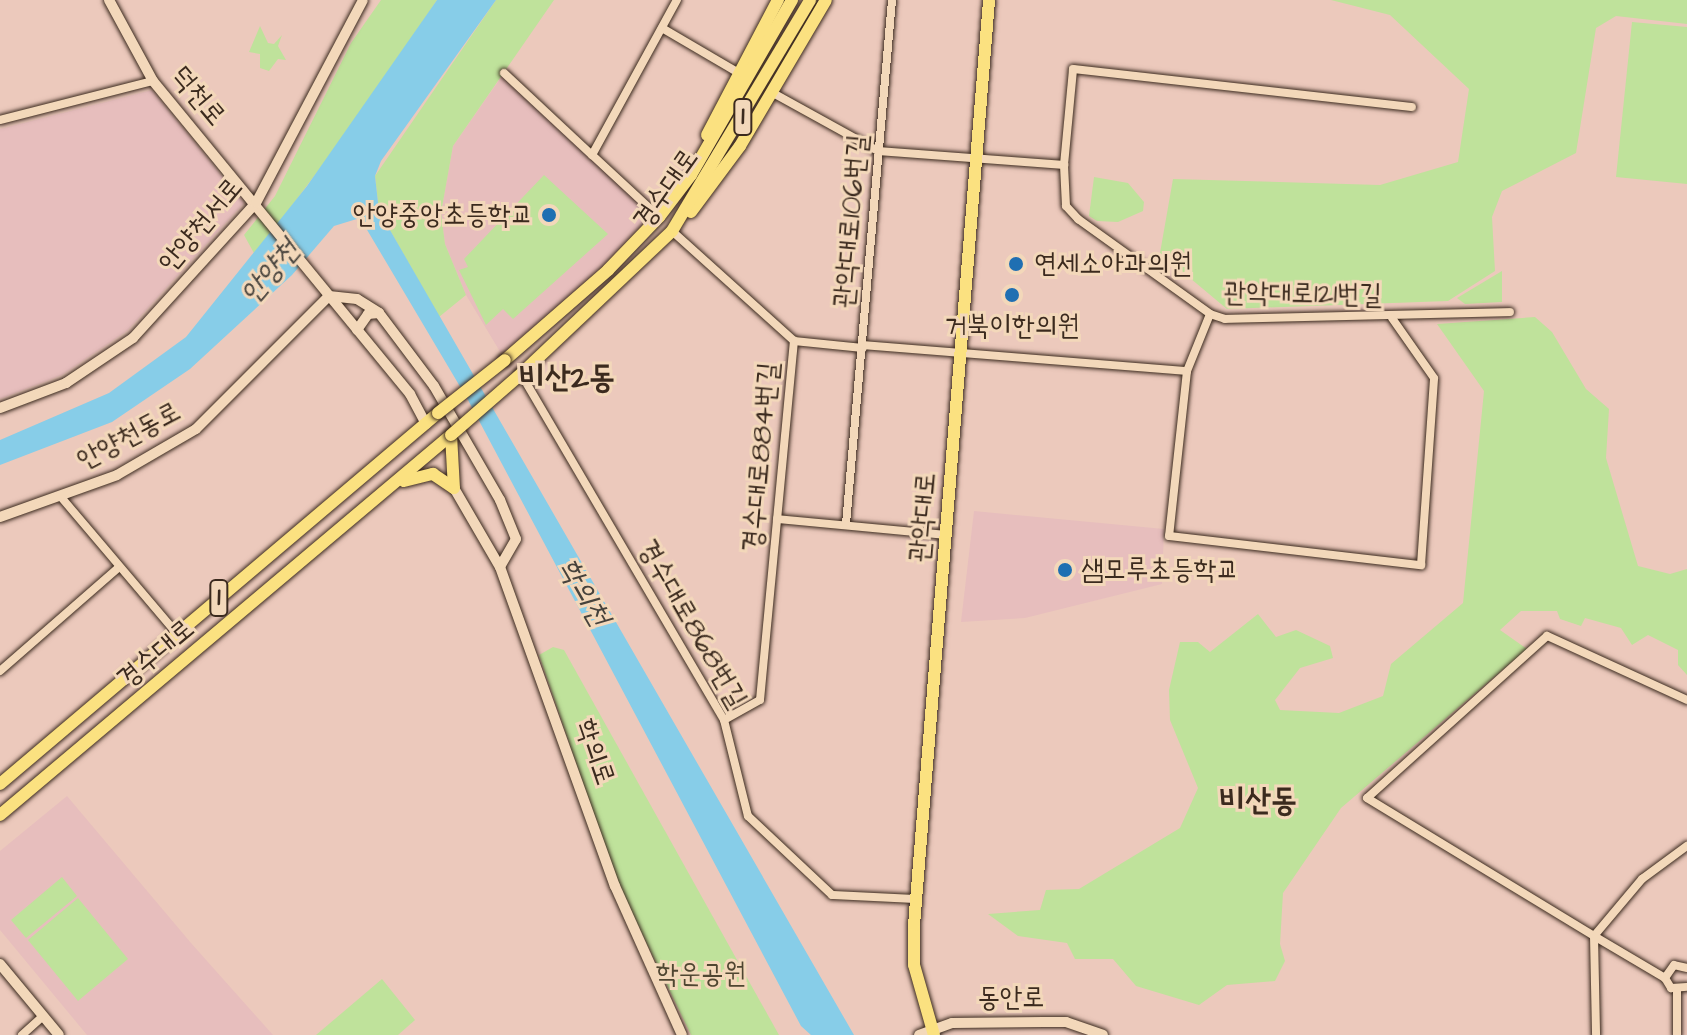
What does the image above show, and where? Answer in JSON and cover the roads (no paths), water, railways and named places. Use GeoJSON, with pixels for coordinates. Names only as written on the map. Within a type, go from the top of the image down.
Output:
{"type":"FeatureCollection","features":[{"type":"Feature","properties":{"kind":"main road"},"geometry":{"type":"LineString","coordinates":[[691,175],[737,72],[778,0]]}},
{"type":"Feature","properties":{"kind":"main road","name":"경수대로"},"geometry":{"type":"LineString","coordinates":[[0,782],[505,360],[659,217],[691,175],[792,0]]}},
{"type":"Feature","properties":{"kind":"main road","name":"경수대로"},"geometry":{"type":"LineString","coordinates":[[521,374],[672,231],[810,0]]}},
{"type":"Feature","properties":{"kind":"main road"},"geometry":{"type":"LineString","coordinates":[[672,231],[705,197],[773,93],[826,0]]}},
{"type":"Feature","properties":{"kind":"main road","name":"관악대로"},"geometry":{"type":"LineString","coordinates":[[933,1032],[914,965],[916,899],[989,0]]}},
{"type":"Feature","properties":{"kind":"main road","name":"1"},"geometry":{"type":"LineString","coordinates":[[451,435],[521,374]]}},
{"type":"Feature","properties":{"kind":"main road"},"geometry":{"type":"LineString","coordinates":[[451,435],[454,488]]}},
{"type":"Feature","properties":{"kind":"main road","name":"경수대로"},"geometry":{"type":"LineString","coordinates":[[0,815],[451,435]]}},
{"type":"Feature","properties":{"kind":"main road"},"geometry":{"type":"LineString","coordinates":[[397,483],[433,474],[454,488]]}},
{"type":"Feature","properties":{"kind":"street","name":"덕천로"},"geometry":{"type":"LineString","coordinates":[[109,0],[153,81],[256,203],[329,296]]}},
{"type":"Feature","properties":{"kind":"street","name":"안양천서로"},"geometry":{"type":"LineString","coordinates":[[0,408],[66,383],[133,338],[256,203],[363,0]]}},
{"type":"Feature","properties":{"kind":"street"},"geometry":{"type":"LineString","coordinates":[[592,155],[677,0]]}},
{"type":"Feature","properties":{"kind":"street","name":"관악대로106번길"},"geometry":{"type":"LineString","coordinates":[[892,0],[863,346],[1187,371]]}},
{"type":"Feature","properties":{"kind":"street"},"geometry":{"type":"LineString","coordinates":[[662,28],[737,72]]}},
{"type":"Feature","properties":{"kind":"street","name":"관악대로121번길"},"geometry":{"type":"LineString","coordinates":[[1412,107],[1073,69],[1064,165],[1066,206],[1078,219],[1210,314],[1225,319],[1392,318],[1510,312]]}},
{"type":"Feature","properties":{"kind":"street"},"geometry":{"type":"LineString","coordinates":[[504,73],[659,217]]}},
{"type":"Feature","properties":{"kind":"street"},"geometry":{"type":"LineString","coordinates":[[0,120],[153,81]]}},
{"type":"Feature","properties":{"kind":"street"},"geometry":{"type":"LineString","coordinates":[[773,93],[878,151],[1064,165]]}},
{"type":"Feature","properties":{"kind":"street","name":"경수대로884번길"},"geometry":{"type":"LineString","coordinates":[[672,231],[794,341],[760,700],[724,720]]}},
{"type":"Feature","properties":{"kind":"street"},"geometry":{"type":"LineString","coordinates":[[329,296],[357,299],[379,313],[434,386],[500,500],[516,539],[500,567]]}},
{"type":"Feature","properties":{"kind":"street"},"geometry":{"type":"LineString","coordinates":[[329,296],[410,394],[426,424]]}},
{"type":"Feature","properties":{"kind":"street","name":"안양천동로"},"geometry":{"type":"LineString","coordinates":[[0,517],[117,475],[196,429],[329,296]]}},
{"type":"Feature","properties":{"kind":"street"},"geometry":{"type":"LineString","coordinates":[[357,330],[368,314],[379,313]]}},
{"type":"Feature","properties":{"kind":"street"},"geometry":{"type":"LineString","coordinates":[[1210,314],[1187,371],[1169,536],[1421,565],[1434,378],[1392,318]]}},
{"type":"Feature","properties":{"kind":"street"},"geometry":{"type":"LineString","coordinates":[[794,341],[863,346],[846,524]]}},
{"type":"Feature","properties":{"kind":"street","name":"경수대로868번길"},"geometry":{"type":"LineString","coordinates":[[521,374],[724,720],[748,816],[832,895],[916,899]]}},
{"type":"Feature","properties":{"kind":"street","name":"학의로"},"geometry":{"type":"LineString","coordinates":[[454,488],[500,567],[615,886],[682,1035]]}},
{"type":"Feature","properties":{"kind":"street"},"geometry":{"type":"LineString","coordinates":[[61,497],[177,634]]}},
{"type":"Feature","properties":{"kind":"street"},"geometry":{"type":"LineString","coordinates":[[777,519],[945,535]]}},
{"type":"Feature","properties":{"kind":"street"},"geometry":{"type":"LineString","coordinates":[[0,671],[118,568]]}},
{"type":"Feature","properties":{"kind":"street"},"geometry":{"type":"LineString","coordinates":[[1677,1035],[1677,990],[1665,978],[1367,798],[1547,636],[1687,700]]}},
{"type":"Feature","properties":{"kind":"street"},"geometry":{"type":"LineString","coordinates":[[1596,1035],[1594,936],[1642,879],[1687,846]]}},
{"type":"Feature","properties":{"kind":"street"},"geometry":{"type":"LineString","coordinates":[[0,964],[59,1035]]}},
{"type":"Feature","properties":{"kind":"street"},"geometry":{"type":"LineString","coordinates":[[1665,978],[1674,965],[1687,968]]}},
{"type":"Feature","properties":{"kind":"street"},"geometry":{"type":"LineString","coordinates":[[1677,990],[1687,987]]}},
{"type":"Feature","properties":{"kind":"street"},"geometry":{"type":"LineString","coordinates":[[22,1035],[43,1016]]}},
{"type":"Feature","properties":{"kind":"street","name":"동안로"},"geometry":{"type":"LineString","coordinates":[[919,1035],[952,1023],[1066,1022],[1103,1035]]}},
{"type":"Feature","properties":{"kind":"water"},"geometry":{"type":"Polygon","coordinates":[[[437,0],[496,0],[381,161],[375,176],[379,211],[854,1035],[811,1035],[801,1026],[468,400],[360,218],[334,226],[292,275],[190,369],[112,422],[0,465],[0,440],[109,393],[186,337],[307,186],[437,0]]]}},
{"type":"Feature","properties":{"kind":"place","name":"안양중앙초등학교"},"geometry":{"type":"Point","coordinates":[549,215]}},
{"type":"Feature","properties":{"kind":"place","name":"연세소아과의원"},"geometry":{"type":"Point","coordinates":[1016,264]}},
{"type":"Feature","properties":{"kind":"place","name":"거북이한의원"},"geometry":{"type":"Point","coordinates":[1012,295]}},
{"type":"Feature","properties":{"kind":"place","name":"샘모루초등학교"},"geometry":{"type":"Point","coordinates":[1065,570]}},
{"type":"Feature","properties":{"kind":"district","name":"비산2동"},"geometry":{"type":"Point","coordinates":[567,378]}},
{"type":"Feature","properties":{"kind":"district","name":"비산동"},"geometry":{"type":"Point","coordinates":[1258,801]}},
{"type":"Feature","properties":{"kind":"water label","name":"안양천"},"geometry":{"type":"Point","coordinates":[270,272]}},
{"type":"Feature","properties":{"kind":"water label","name":"학의천"},"geometry":{"type":"Point","coordinates":[584,592]}},
{"type":"Feature","properties":{"kind":"park label","name":"학운공원"},"geometry":{"type":"Point","coordinates":[701,974]}}]}
